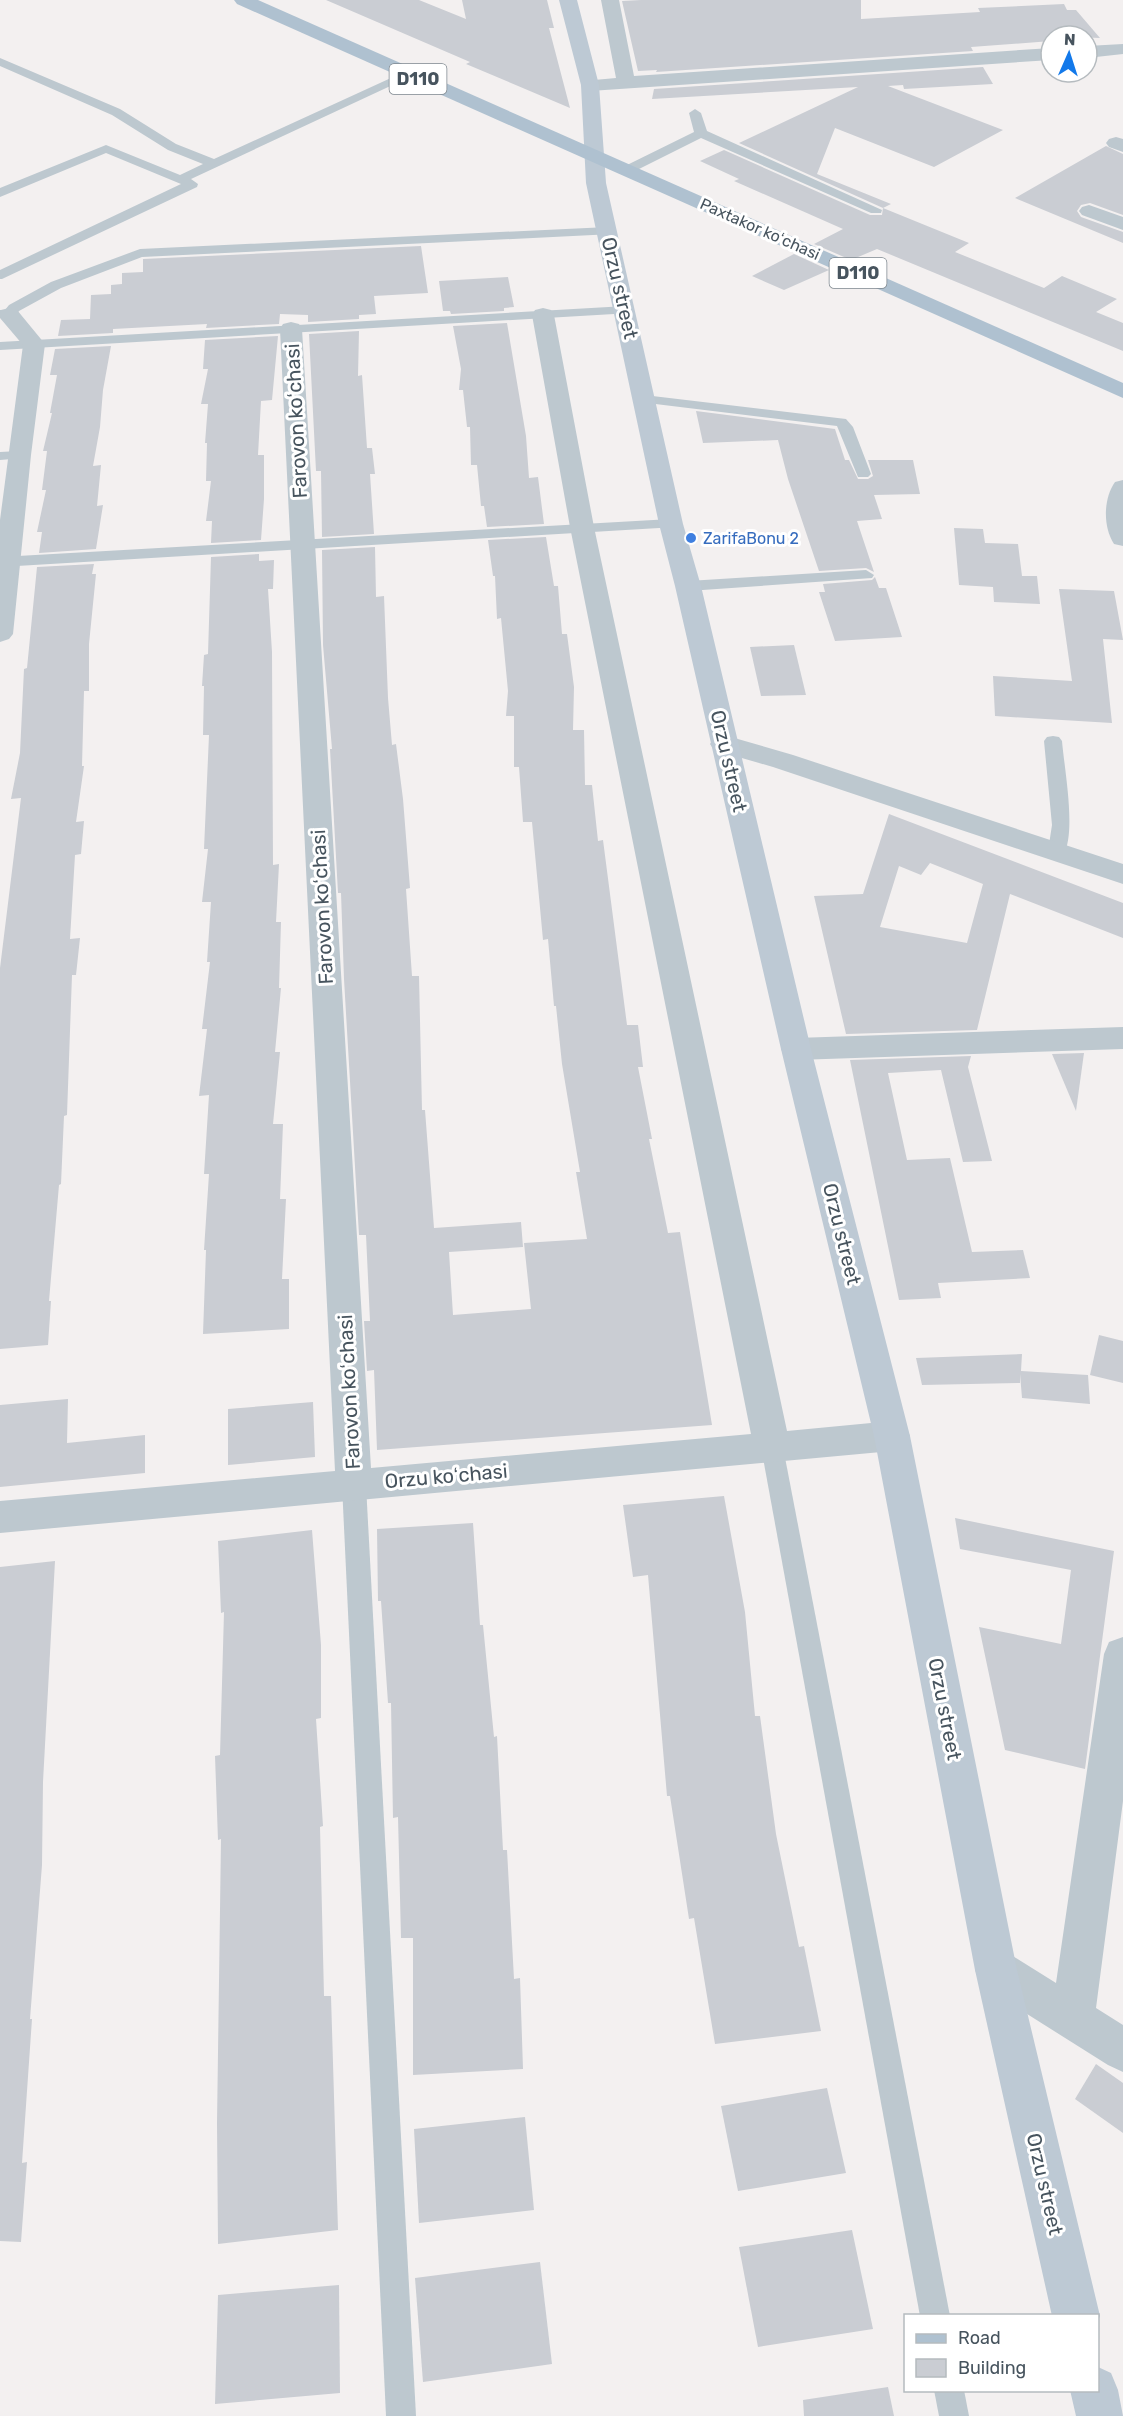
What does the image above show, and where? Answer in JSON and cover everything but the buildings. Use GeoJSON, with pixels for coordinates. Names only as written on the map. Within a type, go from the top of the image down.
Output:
{"type":"FeatureCollection","features":[{"type":"Feature","properties":{"kind":"main road","name":"D110"},"geometry":{"type":"LineString","coordinates":[[243,0],[594,156]]}},
{"type":"Feature","properties":{"kind":"main road","name":"Orzu street"},"geometry":{"type":"LineString","coordinates":[[568,0],[590,85],[596,183],[626,310],[671,524],[688,586],[796,1049],[892,1436],[996,1970],[1076,2314]]}},
{"type":"Feature","properties":{"kind":"main road","name":"Paxtakor koʻchasi"},"geometry":{"type":"LineString","coordinates":[[594,156],[1123,390]]}},
{"type":"Feature","properties":{"kind":"main road"},"geometry":{"type":"LineString","coordinates":[[1094,2392],[1100,2416]]}},
{"type":"Feature","properties":{"kind":"street"},"geometry":{"type":"LineString","coordinates":[[610,0],[626,83]]}},
{"type":"Feature","properties":{"kind":"street"},"geometry":{"type":"LineString","coordinates":[[1099,51],[1123,49]]}},
{"type":"Feature","properties":{"kind":"street"},"geometry":{"type":"LineString","coordinates":[[590,85],[1039,55]]}},
{"type":"Feature","properties":{"kind":"street"},"geometry":{"type":"LineString","coordinates":[[1089,211],[1123,224]]}},
{"type":"Feature","properties":{"kind":"street"},"geometry":{"type":"LineString","coordinates":[[0,634],[9,455],[34,344],[4,315]]}},
{"type":"Feature","properties":{"kind":"street"},"geometry":{"type":"LineString","coordinates":[[543,315],[582,528],[772,1447]]}},
{"type":"Feature","properties":{"kind":"street","name":"Farovon koʻchasi"},"geometry":{"type":"LineString","coordinates":[[291,329],[354,1485]]}},
{"type":"Feature","properties":{"kind":"street"},"geometry":{"type":"LineString","coordinates":[[1123,487],[1117,508],[1123,539]]}},
{"type":"Feature","properties":{"kind":"street"},"geometry":{"type":"LineString","coordinates":[[724,744],[783,760],[1123,873]]}},
{"type":"Feature","properties":{"kind":"street"},"geometry":{"type":"LineString","coordinates":[[796,1049],[1123,1038]]}},
{"type":"Feature","properties":{"kind":"street","name":"Orzu koʻchasi"},"geometry":{"type":"LineString","coordinates":[[0,1517],[892,1436]]}},
{"type":"Feature","properties":{"kind":"street"},"geometry":{"type":"LineString","coordinates":[[1073,2016],[1123,1654]]}},
{"type":"Feature","properties":{"kind":"street"},"geometry":{"type":"LineString","coordinates":[[996,1970],[1073,2016],[1123,2050]]}},
{"type":"Feature","properties":{"kind":"lane"},"geometry":{"type":"LineString","coordinates":[[0,62],[116,112],[172,147],[214,164]]}},
{"type":"Feature","properties":{"kind":"lane"},"geometry":{"type":"LineString","coordinates":[[181,179],[408,75]]}},
{"type":"Feature","properties":{"kind":"lane"},"geometry":{"type":"LineString","coordinates":[[695,113],[701,133],[876,210]]}},
{"type":"Feature","properties":{"kind":"lane"},"geometry":{"type":"LineString","coordinates":[[627,171],[701,133]]}},
{"type":"Feature","properties":{"kind":"lane"},"geometry":{"type":"LineString","coordinates":[[0,193],[106,149],[192,184],[0,274]]}},
{"type":"Feature","properties":{"kind":"lane"},"geometry":{"type":"LineString","coordinates":[[4,315],[56,285],[140,253],[608,231]]}},
{"type":"Feature","properties":{"kind":"lane"},"geometry":{"type":"LineString","coordinates":[[0,346],[626,310]]}},
{"type":"Feature","properties":{"kind":"lane"},"geometry":{"type":"LineString","coordinates":[[644,399],[841,422],[846,427],[863,474]]}},
{"type":"Feature","properties":{"kind":"lane"},"geometry":{"type":"LineString","coordinates":[[3,561],[671,524]]}},
{"type":"Feature","properties":{"kind":"lane"},"geometry":{"type":"LineString","coordinates":[[688,586],[866,575]]}},
{"type":"Feature","properties":{"kind":"lane"},"geometry":{"type":"LineString","coordinates":[[1053,741],[1061,825],[1057,851]]}},
{"type":"Feature","properties":{"kind":"lane"},"geometry":{"type":"LineString","coordinates":[[772,1447],[935,2314]]}},
{"type":"Feature","properties":{"kind":"lane"},"geometry":{"type":"LineString","coordinates":[[354,1485],[400,2416]]}},
{"type":"Feature","properties":{"kind":"lane"},"geometry":{"type":"LineString","coordinates":[[949,2392],[954,2416]]}},
{"type":"Feature","properties":{"kind":"place","name":"ZarifaBonu 2"},"geometry":{"type":"Point","coordinates":[691,538]}}]}
